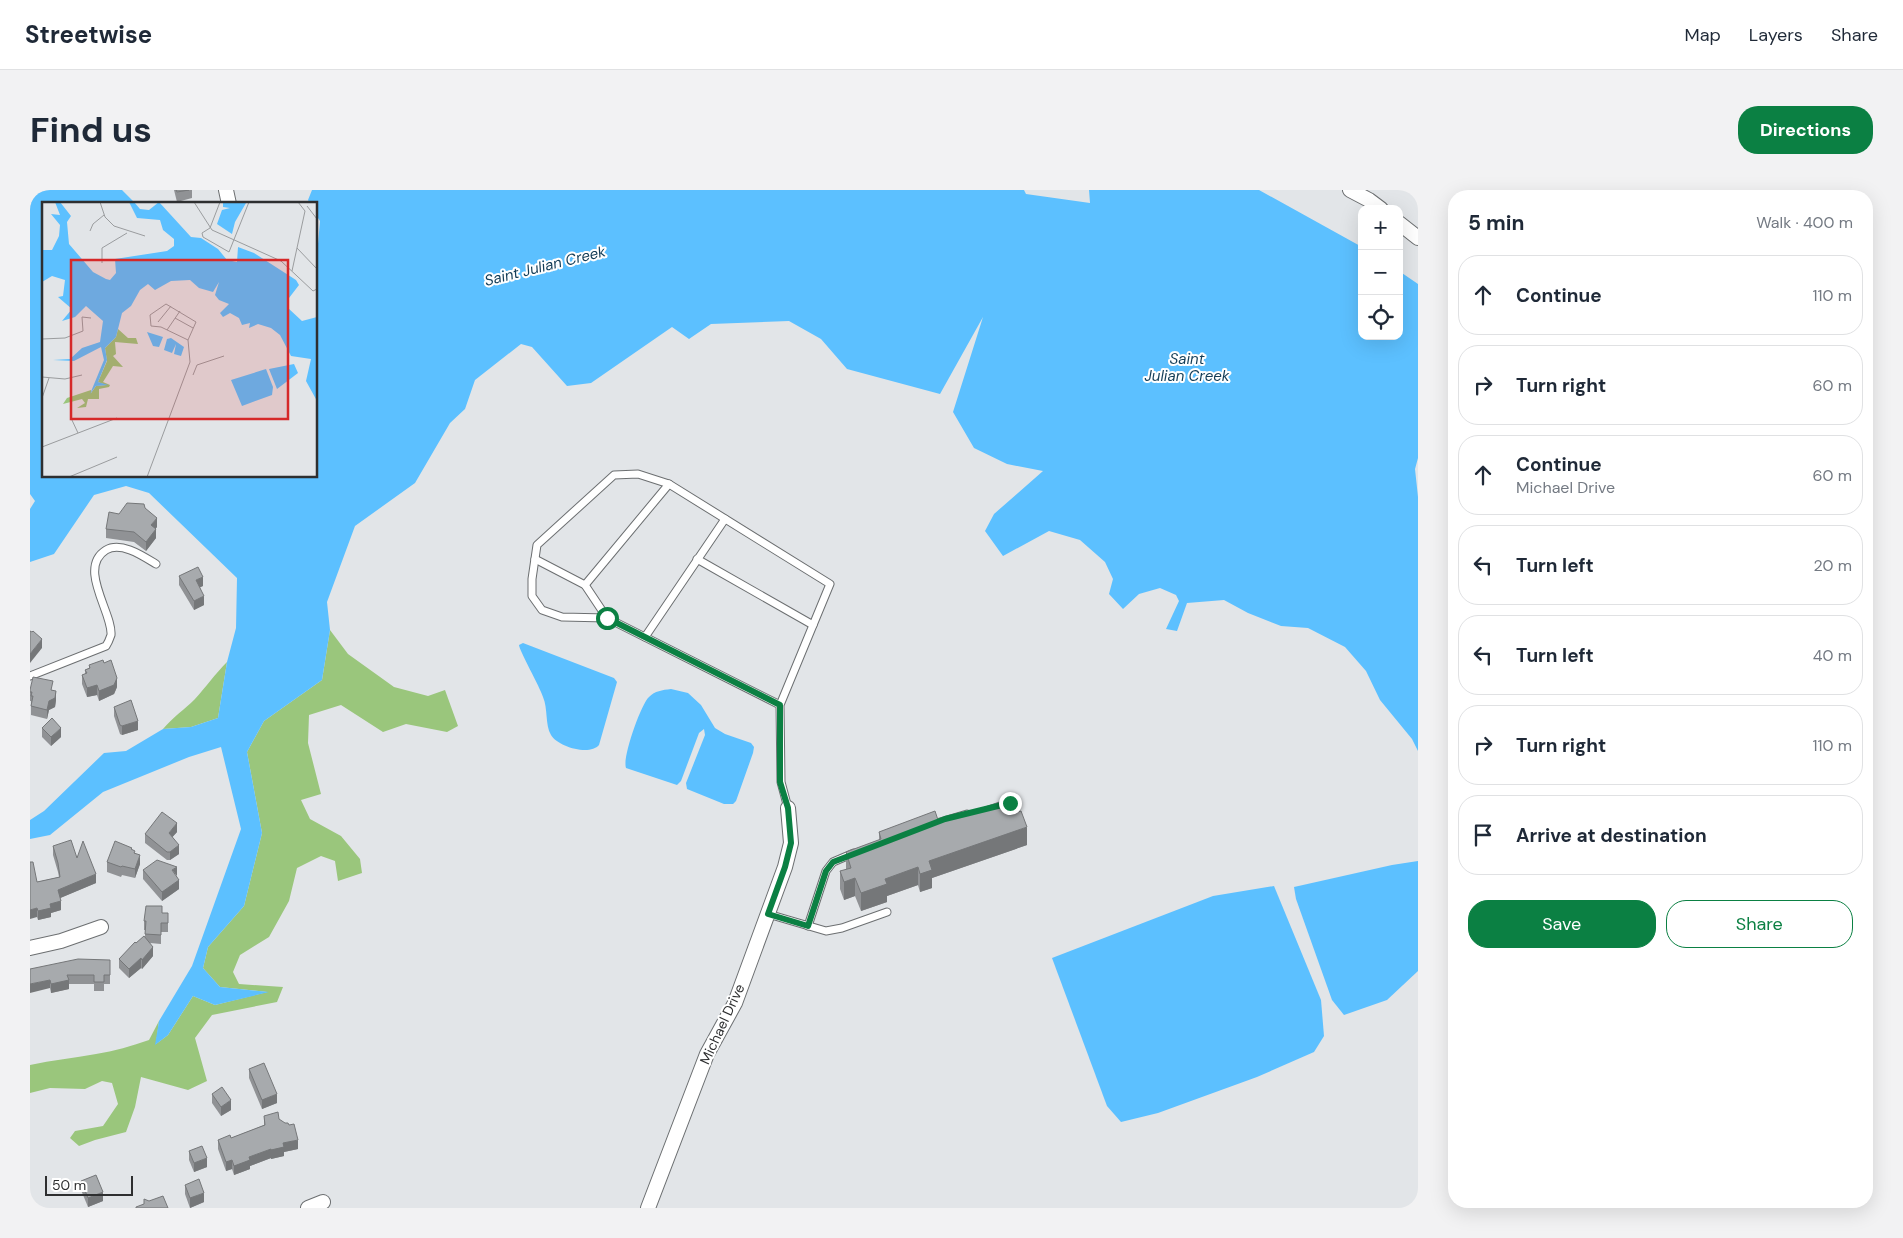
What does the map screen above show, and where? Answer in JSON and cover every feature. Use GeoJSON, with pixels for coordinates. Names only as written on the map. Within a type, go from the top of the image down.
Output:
{"type":"FeatureCollection","features":[{"type":"Feature","properties":{"kind":"street"},"geometry":{"type":"LineString","coordinates":[[1350,190],[1376,205]]}},
{"type":"Feature","properties":{"kind":"street"},"geometry":{"type":"LineString","coordinates":[[1403,226],[1418,238]]}},
{"type":"Feature","properties":{"kind":"street","name":"Michael Drive"},"geometry":{"type":"LineString","coordinates":[[648,1208],[707,1054],[735,1003],[785,867],[791,843],[788,808]]}},
{"type":"Feature","properties":{"kind":"street"},"geometry":{"type":"LineString","coordinates":[[30,948],[62,941],[102,927]]}},
{"type":"Feature","properties":{"kind":"street"},"geometry":{"type":"LineString","coordinates":[[308,1208],[323,1202]]}},
{"type":"Feature","properties":{"kind":"lane"},"geometry":{"type":"LineString","coordinates":[[780,705],[607,618],[562,617],[542,610],[532,596],[532,579],[537,545],[614,475],[638,474],[669,484],[830,584],[780,705],[780,782],[788,808]]}},
{"type":"Feature","properties":{"kind":"lane"},"geometry":{"type":"LineString","coordinates":[[586,585],[669,484]]}},
{"type":"Feature","properties":{"kind":"lane"},"geometry":{"type":"LineString","coordinates":[[645,637],[725,519]]}},
{"type":"Feature","properties":{"kind":"lane"},"geometry":{"type":"LineString","coordinates":[[30,676],[106,646],[111,636],[110,625],[96,585],[96,565],[102,553],[111,547],[129,550],[156,564]]}},
{"type":"Feature","properties":{"kind":"lane"},"geometry":{"type":"LineString","coordinates":[[697,559],[813,624]]}},
{"type":"Feature","properties":{"kind":"lane"},"geometry":{"type":"LineString","coordinates":[[535,560],[586,585],[607,618]]}},
{"type":"Feature","properties":{"kind":"lane"},"geometry":{"type":"LineString","coordinates":[[920,829],[945,819],[973,812]]}},
{"type":"Feature","properties":{"kind":"lane"},"geometry":{"type":"LineString","coordinates":[[808,926],[826,871],[833,862],[860,851]]}},
{"type":"Feature","properties":{"kind":"lane"},"geometry":{"type":"LineString","coordinates":[[768,914],[826,931],[842,928],[887,912]]}},
{"type":"Feature","properties":{"kind":"lane"},"geometry":{"type":"LineString","coordinates":[[30,1204],[33,1208]]}},
{"type":"Feature","properties":{"kind":"green space"},"geometry":{"type":"Polygon","coordinates":[[[330,630],[348,654],[394,687],[428,696],[445,690],[458,726],[447,732],[406,724],[383,732],[341,705],[309,715],[308,743],[321,794],[301,800],[310,819],[341,836],[360,859],[362,873],[338,881],[335,861],[321,856],[297,868],[289,901],[269,937],[240,955],[233,972],[239,984],[283,987],[277,1002],[212,1015],[195,1038],[207,1081],[188,1090],[141,1077],[135,1107],[126,1132],[79,1146],[70,1138],[75,1131],[103,1126],[118,1104],[112,1083],[102,1081],[85,1089],[50,1088],[30,1093],[30,1065],[103,1053],[149,1040],[159,1021],[156,1044],[168,1035],[193,996],[215,1005],[267,992],[220,987],[203,968],[208,947],[244,906],[262,833],[247,752],[264,721],[322,680],[330,630]]]}},
{"type":"Feature","properties":{"kind":"green space"},"geometry":{"type":"Polygon","coordinates":[[[227,662],[218,718],[191,727],[163,729],[195,699],[227,662]]]}},
{"type":"Feature","properties":{"kind":"water","name":"Saint Julian Creek"},"geometry":{"type":"Polygon","coordinates":[[[30,190],[122,190],[134,202],[42,202],[42,478],[318,478],[318,244],[320,221],[318,218],[318,202],[309,202],[308,200],[312,190],[1024,190],[1026,194],[1090,203],[1089,190],[1259,190],[1358,245],[1358,340],[1403,340],[1403,274],[1418,284],[1418,458],[1415,469],[1418,497],[1418,751],[1412,739],[1380,700],[1366,671],[1345,647],[1308,628],[1281,626],[1248,613],[1224,600],[1187,603],[1177,631],[1166,629],[1179,601],[1176,595],[1160,588],[1139,594],[1123,609],[1109,594],[1113,579],[1105,562],[1080,540],[1049,531],[1003,556],[985,531],[994,514],[1043,471],[1007,464],[974,448],[953,412],[983,317],[940,394],[847,369],[821,339],[789,321],[711,324],[689,339],[672,327],[591,383],[567,386],[532,347],[521,344],[475,380],[465,409],[450,423],[415,483],[355,526],[327,602],[330,630],[322,680],[264,721],[247,752],[262,833],[244,906],[208,947],[203,968],[220,987],[269,992],[215,1005],[193,996],[168,1035],[155,1045],[159,1021],[192,966],[241,829],[221,747],[189,757],[103,792],[50,835],[30,839],[30,820],[44,811],[104,753],[126,751],[163,729],[191,727],[218,718],[227,662],[236,628],[237,578],[149,493],[126,486],[94,495],[54,554],[30,562],[30,509],[35,501],[30,494],[30,190]]]}},
{"type":"Feature","properties":{"kind":"water"},"geometry":{"type":"Polygon","coordinates":[[[523,643],[614,678],[617,682],[599,745],[595,748],[589,750],[574,749],[560,743],[551,735],[543,697],[519,645],[523,643]]]}},
{"type":"Feature","properties":{"kind":"water"},"geometry":{"type":"Polygon","coordinates":[[[671,689],[688,693],[701,705],[715,728],[725,734],[751,743],[754,747],[736,801],[733,804],[724,804],[687,789],[686,783],[705,735],[704,729],[699,733],[681,781],[677,785],[626,768],[629,743],[646,702],[656,692],[671,689]]]}},
{"type":"Feature","properties":{"kind":"water"},"geometry":{"type":"Polygon","coordinates":[[[1418,861],[1418,971],[1387,1000],[1344,1015],[1332,1000],[1296,899],[1294,887],[1418,861]]]}},
{"type":"Feature","properties":{"kind":"water"},"geometry":{"type":"Polygon","coordinates":[[[1274,886],[1321,1000],[1324,1036],[1314,1052],[1257,1077],[1158,1113],[1121,1122],[1107,1106],[1052,958],[1213,896],[1274,886]]]}},
{"type":"Feature","properties":{"kind":"building"},"geometry":{"type":"Polygon","coordinates":[[[127,503],[144,504],[145,508],[157,518],[151,525],[156,529],[146,542],[134,532],[106,529],[109,512],[119,514],[127,503]]]}},
{"type":"Feature","properties":{"kind":"building"},"geometry":{"type":"Polygon","coordinates":[[[198,567],[203,577],[196,580],[204,596],[194,601],[179,576],[198,567]]]}},
{"type":"Feature","properties":{"kind":"building"},"geometry":{"type":"Polygon","coordinates":[[[30,631],[33,631],[42,639],[30,654],[30,631]]]}},
{"type":"Feature","properties":{"kind":"building"},"geometry":{"type":"Polygon","coordinates":[[[103,660],[104,663],[111,660],[117,678],[114,685],[99,691],[97,685],[87,688],[82,675],[87,673],[85,670],[90,668],[89,665],[103,660]]]}},
{"type":"Feature","properties":{"kind":"building"},"geometry":{"type":"Polygon","coordinates":[[[33,677],[53,681],[51,690],[56,691],[55,698],[49,701],[47,710],[31,706],[33,696],[31,696],[32,692],[30,690],[33,677]]]}},
{"type":"Feature","properties":{"kind":"building"},"geometry":{"type":"Polygon","coordinates":[[[131,700],[138,721],[122,726],[114,707],[131,700]]]}},
{"type":"Feature","properties":{"kind":"building"},"geometry":{"type":"Polygon","coordinates":[[[52,718],[61,728],[51,737],[42,728],[52,718]]]}},
{"type":"Feature","properties":{"kind":"building"},"geometry":{"type":"Polygon","coordinates":[[[1008,799],[1013,813],[1021,811],[1027,827],[929,861],[932,870],[920,874],[918,867],[885,879],[887,884],[861,893],[855,878],[844,882],[840,871],[851,868],[846,852],[881,839],[879,832],[935,811],[939,823],[1008,799]]]}},
{"type":"Feature","properties":{"kind":"building"},"geometry":{"type":"Polygon","coordinates":[[[162,812],[177,823],[169,833],[179,845],[170,852],[167,852],[145,834],[162,812]]]}},
{"type":"Feature","properties":{"kind":"building"},"geometry":{"type":"Polygon","coordinates":[[[71,840],[77,858],[83,841],[96,874],[58,890],[61,901],[50,904],[51,908],[38,911],[37,908],[30,910],[30,862],[33,862],[37,882],[60,877],[53,846],[71,840]]]}},
{"type":"Feature","properties":{"kind":"building"},"geometry":{"type":"Polygon","coordinates":[[[115,841],[132,848],[135,851],[134,853],[140,855],[135,869],[107,862],[115,841]]]}},
{"type":"Feature","properties":{"kind":"building"},"geometry":{"type":"Polygon","coordinates":[[[157,860],[177,867],[172,870],[179,880],[162,892],[143,870],[157,860]]]}},
{"type":"Feature","properties":{"kind":"building"},"geometry":{"type":"Polygon","coordinates":[[[146,906],[162,906],[162,913],[168,913],[168,923],[161,923],[161,935],[145,934],[146,906]]]}},
{"type":"Feature","properties":{"kind":"building"},"geometry":{"type":"Polygon","coordinates":[[[144,936],[153,947],[142,960],[141,958],[129,969],[119,959],[135,942],[144,936]]]}},
{"type":"Feature","properties":{"kind":"building"},"geometry":{"type":"Polygon","coordinates":[[[78,959],[110,960],[110,975],[104,975],[104,982],[94,982],[94,975],[67,975],[69,980],[51,984],[50,980],[30,984],[30,969],[78,959]]]}},
{"type":"Feature","properties":{"kind":"building"},"geometry":{"type":"Polygon","coordinates":[[[264,1063],[277,1094],[262,1100],[249,1069],[264,1063]]]}},
{"type":"Feature","properties":{"kind":"building"},"geometry":{"type":"Polygon","coordinates":[[[222,1087],[231,1100],[221,1107],[212,1094],[222,1087]]]}},
{"type":"Feature","properties":{"kind":"building"},"geometry":{"type":"Polygon","coordinates":[[[278,1112],[279,1119],[289,1125],[294,1124],[298,1140],[283,1143],[284,1147],[271,1149],[249,1157],[250,1160],[234,1166],[232,1160],[226,1162],[218,1140],[230,1135],[231,1138],[265,1125],[264,1116],[278,1112]]]}},
{"type":"Feature","properties":{"kind":"building"},"geometry":{"type":"Polygon","coordinates":[[[202,1146],[207,1158],[194,1163],[189,1151],[202,1146]]]}},
{"type":"Feature","properties":{"kind":"building"},"geometry":{"type":"Polygon","coordinates":[[[96,1175],[103,1192],[88,1198],[81,1181],[96,1175]]]}},
{"type":"Feature","properties":{"kind":"building"},"geometry":{"type":"Polygon","coordinates":[[[199,1179],[204,1193],[190,1198],[185,1185],[199,1179]]]}},
{"type":"Feature","properties":{"kind":"building"},"geometry":{"type":"Polygon","coordinates":[[[163,1196],[168,1208],[136,1208],[144,1204],[144,1199],[149,1201],[163,1196]]]}},
{"type":"Feature","properties":{"kind":"route"},"geometry":{"type":"LineString","coordinates":[[607,618],[780,705],[780,782],[788,808],[791,843],[785,867],[768,914],[808,926],[826,871],[833,862],[945,819],[1010,803]]}}]}
